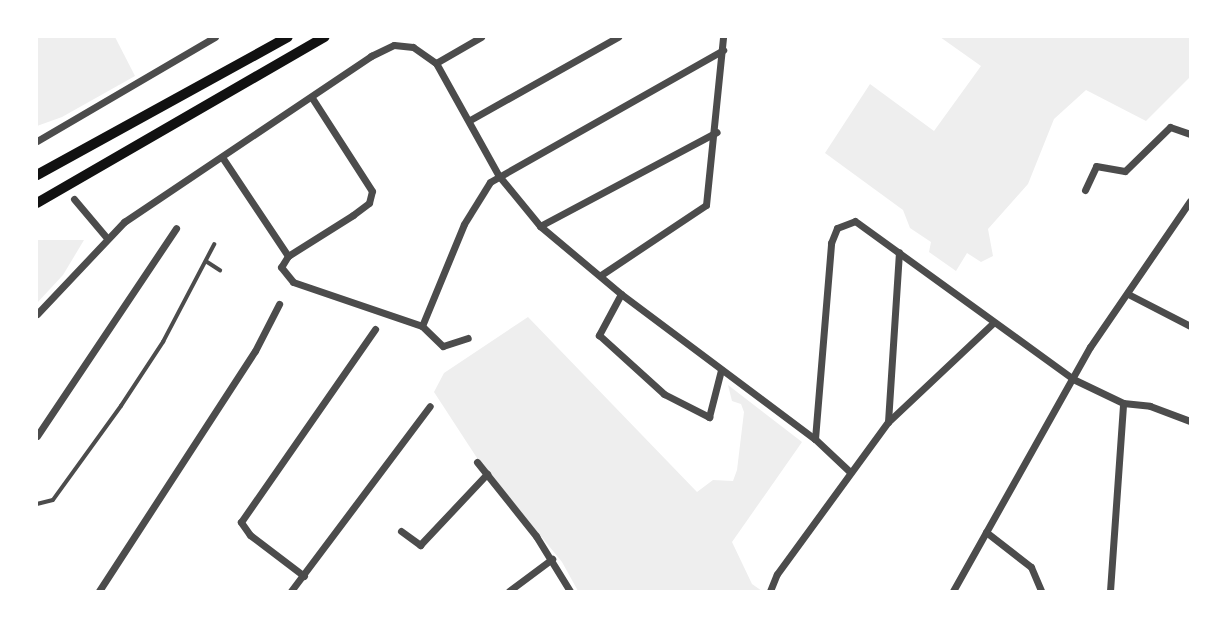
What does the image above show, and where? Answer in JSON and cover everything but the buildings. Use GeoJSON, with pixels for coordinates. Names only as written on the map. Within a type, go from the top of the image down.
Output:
{"type":"FeatureCollection","features":[{"type":"Feature","properties":{"kind":"main road"},"geometry":{"type":"LineString","coordinates":[[37,175],[288,37]]}},
{"type":"Feature","properties":{"kind":"main road"},"geometry":{"type":"LineString","coordinates":[[37,202],[324,37]]}},
{"type":"Feature","properties":{"kind":"street"},"geometry":{"type":"LineString","coordinates":[[37,141],[215,37]]}},
{"type":"Feature","properties":{"kind":"street"},"geometry":{"type":"LineString","coordinates":[[436,63],[481,37]]}},
{"type":"Feature","properties":{"kind":"street"},"geometry":{"type":"LineString","coordinates":[[470,120],[618,37]]}},
{"type":"Feature","properties":{"kind":"street"},"geometry":{"type":"LineString","coordinates":[[601,275],[706,205],[717,132],[723,37]]}},
{"type":"Feature","properties":{"kind":"street"},"geometry":{"type":"LineString","coordinates":[[37,314],[107,238],[312,97],[394,46],[413,47],[436,63],[499,176],[540,226],[621,294],[815,439],[850,472]]}},
{"type":"Feature","properties":{"kind":"street"},"geometry":{"type":"LineString","coordinates":[[422,326],[478,197],[499,176],[723,50]]}},
{"type":"Feature","properties":{"kind":"street"},"geometry":{"type":"LineString","coordinates":[[312,97],[372,197],[353,215],[288,257],[281,267],[293,282],[422,326],[443,346],[468,338]]}},
{"type":"Feature","properties":{"kind":"street"},"geometry":{"type":"LineString","coordinates":[[1085,190],[1096,166],[1125,171],[1170,127],[1190,134]]}},
{"type":"Feature","properties":{"kind":"street"},"geometry":{"type":"LineString","coordinates":[[540,226],[717,132]]}},
{"type":"Feature","properties":{"kind":"street"},"geometry":{"type":"LineString","coordinates":[[222,157],[288,257]]}},
{"type":"Feature","properties":{"kind":"street"},"geometry":{"type":"LineString","coordinates":[[74,199],[107,238]]}},
{"type":"Feature","properties":{"kind":"street"},"geometry":{"type":"LineString","coordinates":[[953,591],[1090,347],[1130,295],[1190,201]]}},
{"type":"Feature","properties":{"kind":"street"},"geometry":{"type":"LineString","coordinates":[[815,439],[833,236],[844,222],[855,222],[899,252],[1073,379],[1123,402],[1150,406],[1190,421]]}},
{"type":"Feature","properties":{"kind":"street"},"geometry":{"type":"LineString","coordinates":[[37,436],[176,228]]}},
{"type":"Feature","properties":{"kind":"street"},"geometry":{"type":"LineString","coordinates":[[887,422],[899,252]]}},
{"type":"Feature","properties":{"kind":"street"},"geometry":{"type":"LineString","coordinates":[[621,294],[599,335],[664,394],[709,417],[722,370]]}},
{"type":"Feature","properties":{"kind":"street"},"geometry":{"type":"LineString","coordinates":[[1130,295],[1190,326]]}},
{"type":"Feature","properties":{"kind":"street"},"geometry":{"type":"LineString","coordinates":[[99,591],[255,351],[279,304]]}},
{"type":"Feature","properties":{"kind":"street"},"geometry":{"type":"LineString","coordinates":[[770,591],[777,574],[887,422],[993,323]]}},
{"type":"Feature","properties":{"kind":"street"},"geometry":{"type":"LineString","coordinates":[[304,576],[250,535],[241,522],[374,329]]}},
{"type":"Feature","properties":{"kind":"street"},"geometry":{"type":"LineString","coordinates":[[1110,591],[1123,402]]}},
{"type":"Feature","properties":{"kind":"street"},"geometry":{"type":"LineString","coordinates":[[291,591],[430,407]]}},
{"type":"Feature","properties":{"kind":"street"},"geometry":{"type":"LineString","coordinates":[[477,462],[552,559],[570,591]]}},
{"type":"Feature","properties":{"kind":"street"},"geometry":{"type":"LineString","coordinates":[[401,531],[420,545],[487,474]]}},
{"type":"Feature","properties":{"kind":"street"},"geometry":{"type":"LineString","coordinates":[[986,532],[1031,567],[1041,591]]}},
{"type":"Feature","properties":{"kind":"street"},"geometry":{"type":"LineString","coordinates":[[509,591],[552,559]]}},
{"type":"Feature","properties":{"kind":"lane"},"geometry":{"type":"LineString","coordinates":[[37,504],[53,500],[121,406],[163,342],[214,246]]}},
{"type":"Feature","properties":{"kind":"lane"},"geometry":{"type":"LineString","coordinates":[[206,261],[220,270]]}},
{"type":"Feature","properties":{"kind":"shaded area"},"geometry":{"type":"Polygon","coordinates":[[[37,37],[115,37],[135,76],[62,117],[37,126],[37,37]]]}},
{"type":"Feature","properties":{"kind":"shaded area"},"geometry":{"type":"Polygon","coordinates":[[[940,37],[1190,37],[1190,77],[1146,121],[1086,90],[1054,119],[1028,184],[988,229],[993,256],[981,262],[967,253],[956,271],[929,252],[931,242],[910,228],[903,210],[825,153],[870,84],[934,131],[981,66],[940,37]]]}},
{"type":"Feature","properties":{"kind":"shaded area"},"geometry":{"type":"Polygon","coordinates":[[[37,240],[84,240],[63,275],[37,303],[37,240]]]}},
{"type":"Feature","properties":{"kind":"shaded area"},"geometry":{"type":"Polygon","coordinates":[[[528,317],[697,492],[713,480],[733,481],[737,470],[744,412],[741,404],[732,401],[728,385],[802,442],[732,542],[752,584],[762,591],[578,591],[562,562],[477,458],[434,392],[444,373],[528,317]]]}}]}
